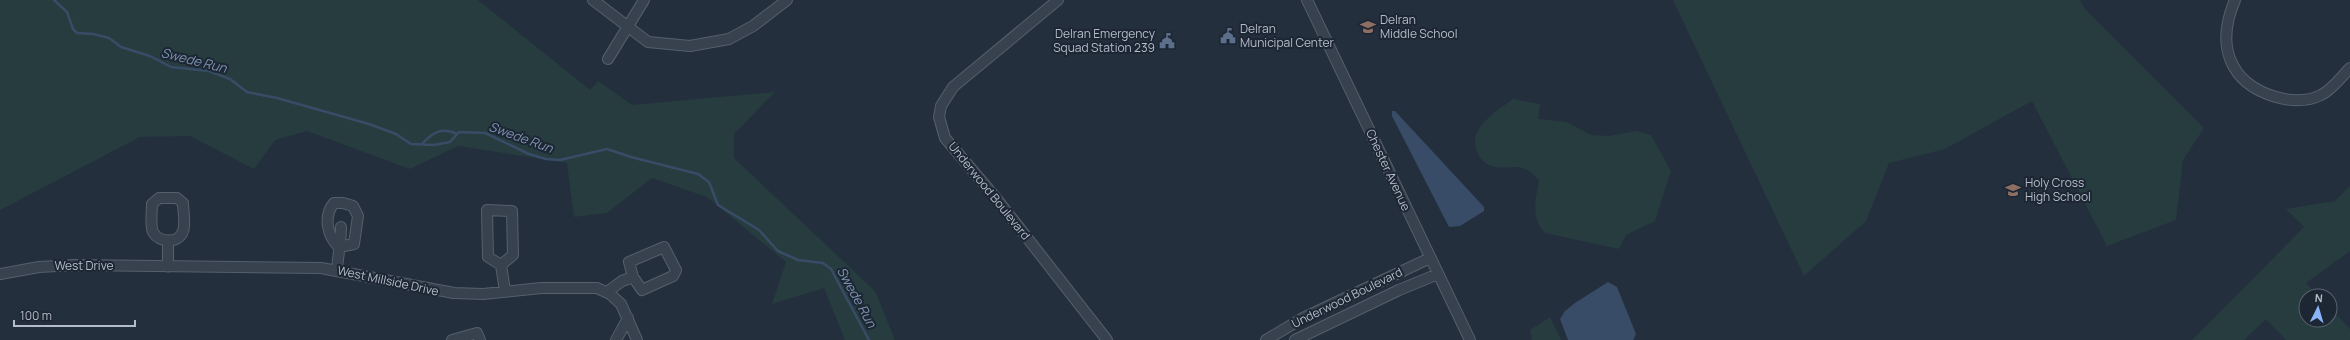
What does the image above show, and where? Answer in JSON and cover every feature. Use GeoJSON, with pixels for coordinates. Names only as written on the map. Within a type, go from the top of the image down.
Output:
{"type":"FeatureCollection","features":[{"type":"Feature","properties":{"kind":"street"},"geometry":{"type":"LineString","coordinates":[[593,0],[648,42],[690,46],[710,44],[729,39],[753,26],[787,0]]}},
{"type":"Feature","properties":{"kind":"street"},"geometry":{"type":"LineString","coordinates":[[608,59],[629,28],[644,0]]}},
{"type":"Feature","properties":{"kind":"street","name":"Underwood Boulevard"},"geometry":{"type":"LineString","coordinates":[[1058,0],[953,87],[941,106],[940,117],[945,138],[996,198],[1107,340]]}},
{"type":"Feature","properties":{"kind":"street","name":"Chester Avenue"},"geometry":{"type":"LineString","coordinates":[[1307,0],[1470,340]]}},
{"type":"Feature","properties":{"kind":"street"},"geometry":{"type":"LineString","coordinates":[[2235,0],[2228,15],[2225,31],[2226,47],[2231,61],[2243,80],[2259,92],[2286,100],[2300,100],[2322,95],[2350,68]]}},
{"type":"Feature","properties":{"kind":"street"},"geometry":{"type":"LineString","coordinates":[[158,198],[177,198],[183,203],[183,231],[178,238],[168,241],[158,238],[152,231],[152,204],[158,198]]}},
{"type":"Feature","properties":{"kind":"street"},"geometry":{"type":"LineString","coordinates":[[501,265],[513,255],[512,211],[487,210],[488,257],[501,265],[505,291]]}},
{"type":"Feature","properties":{"kind":"street"},"geometry":{"type":"LineString","coordinates":[[337,270],[338,247],[341,244],[340,227]]}},
{"type":"Feature","properties":{"kind":"street"},"geometry":{"type":"LineString","coordinates":[[168,241],[168,266]]}},
{"type":"Feature","properties":{"kind":"street"},"geometry":{"type":"LineString","coordinates":[[664,247],[676,270],[673,276],[642,290],[633,277],[629,262],[664,247]]}},
{"type":"Feature","properties":{"kind":"street","name":"Underwood Boulevard"},"geometry":{"type":"LineString","coordinates":[[1266,340],[1297,321],[1430,258]]}},
{"type":"Feature","properties":{"kind":"street","name":"West Drive"},"geometry":{"type":"LineString","coordinates":[[0,274],[39,267],[75,265],[168,266]]}},
{"type":"Feature","properties":{"kind":"street","name":"West Millside Drive"},"geometry":{"type":"LineString","coordinates":[[168,266],[288,267],[337,270],[446,293],[483,294],[541,288],[582,287],[597,288],[607,292]]}},
{"type":"Feature","properties":{"kind":"street","name":"Underwood Boulevard"},"geometry":{"type":"LineString","coordinates":[[1296,340],[1399,290],[1438,274]]}},
{"type":"Feature","properties":{"kind":"street"},"geometry":{"type":"LineString","coordinates":[[633,277],[622,281],[607,292],[621,304],[637,340]]}},
{"type":"Feature","properties":{"kind":"street"},"geometry":{"type":"LineString","coordinates":[[616,340],[628,318]]}},
{"type":"Feature","properties":{"kind":"street"},"geometry":{"type":"LineString","coordinates":[[452,340],[477,333],[480,340]]}},
{"type":"Feature","properties":{"kind":"green space"},"geometry":{"type":"Polygon","coordinates":[[[0,0],[478,0],[590,90],[598,81],[632,105],[775,92],[734,134],[734,158],[875,291],[895,340],[845,340],[824,288],[772,304],[786,262],[707,197],[652,178],[607,213],[574,217],[567,163],[458,146],[410,169],[307,131],[275,140],[254,169],[190,136],[140,137],[0,210],[0,0]]]}},
{"type":"Feature","properties":{"kind":"green space"},"geometry":{"type":"Polygon","coordinates":[[[1673,0],[2080,0],[2085,9],[2204,128],[2183,160],[2176,220],[2107,246],[2032,101],[1945,149],[1889,163],[1866,221],[1804,276],[1673,0]]]}},
{"type":"Feature","properties":{"kind":"green space"},"geometry":{"type":"Polygon","coordinates":[[[1513,99],[1540,104],[1538,119],[1567,122],[1591,135],[1609,136],[1636,131],[1651,135],[1671,171],[1655,221],[1626,235],[1619,249],[1545,233],[1538,221],[1535,208],[1539,181],[1532,174],[1520,168],[1503,168],[1489,165],[1479,156],[1477,152],[1475,143],[1476,135],[1480,128],[1485,121],[1513,99]]]}},
{"type":"Feature","properties":{"kind":"green space"},"geometry":{"type":"Polygon","coordinates":[[[2350,186],[2350,251],[2306,283],[2311,288],[2298,288],[2298,328],[2338,328],[2338,316],[2350,329],[2350,340],[2286,340],[2266,319],[2244,340],[2192,340],[2304,227],[2286,209],[2335,201],[2350,186]]]}},
{"type":"Feature","properties":{"kind":"green space"},"geometry":{"type":"Polygon","coordinates":[[[1550,317],[1561,340],[1532,340],[1530,330],[1550,317]]]}},
{"type":"Feature","properties":{"kind":"water"},"geometry":{"type":"Polygon","coordinates":[[[1392,111],[1395,111],[1484,207],[1484,211],[1460,226],[1449,227],[1392,116],[1392,111]]]}},
{"type":"Feature","properties":{"kind":"water"},"geometry":{"type":"Polygon","coordinates":[[[1608,282],[1617,287],[1636,334],[1633,340],[1568,340],[1560,319],[1565,311],[1608,282]]]}},
{"type":"Feature","properties":{"kind":"waterway","name":"Swede Run"},"geometry":{"type":"LineString","coordinates":[[54,0],[67,12],[73,29],[77,33],[93,34],[109,38],[121,47],[150,56],[171,67],[209,71],[230,79],[247,92],[277,98],[369,124],[396,134],[411,144],[434,145],[450,142],[459,132],[485,133],[529,154],[546,159],[560,160],[607,149],[631,157],[698,174],[709,182],[718,205],[759,230],[778,251],[798,260],[823,263],[831,269],[869,340]]}},
{"type":"Feature","properties":{"kind":"waterway"},"geometry":{"type":"LineString","coordinates":[[422,144],[430,136],[438,132],[446,131],[457,134]]}},
{"type":"Feature","properties":{"kind":"place","name":"Delran Middle School"},"geometry":{"type":"Point","coordinates":[1368,27]}},
{"type":"Feature","properties":{"kind":"place","name":"Delran Municipal Center"},"geometry":{"type":"Point","coordinates":[1228,36]}},
{"type":"Feature","properties":{"kind":"place","name":"Delran Emergency Squad Station 239"},"geometry":{"type":"Point","coordinates":[1167,41]}},
{"type":"Feature","properties":{"kind":"place","name":"Holy Cross High School"},"geometry":{"type":"Point","coordinates":[2013,190]}}]}
